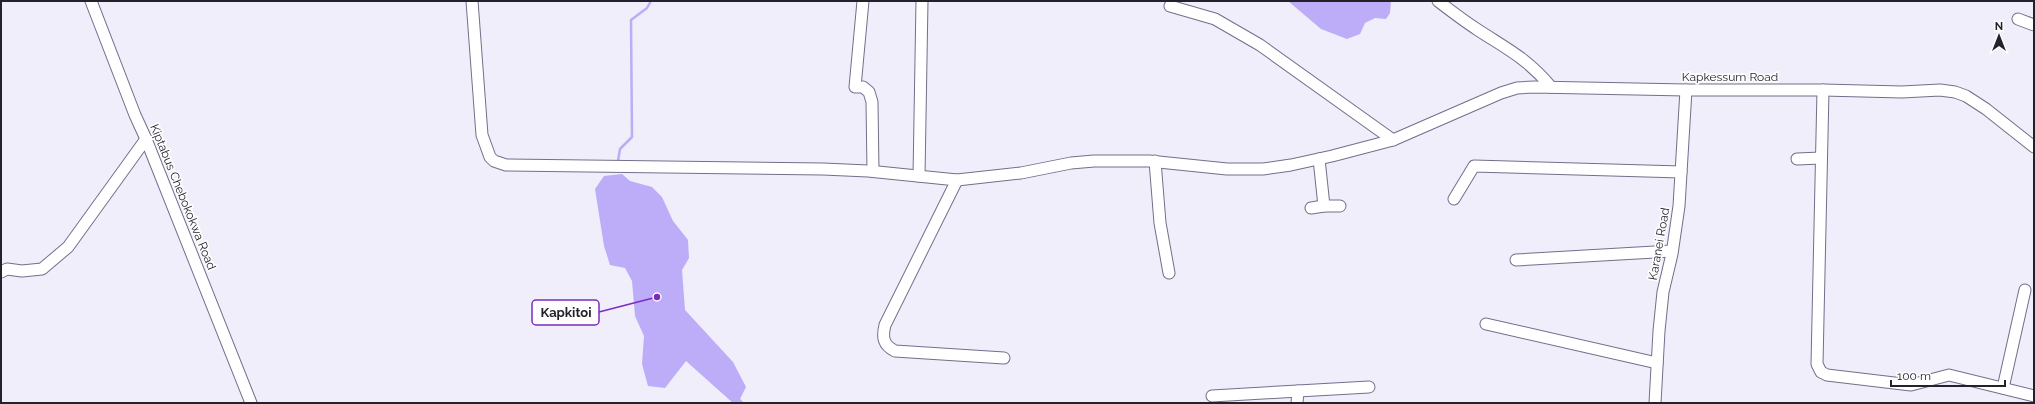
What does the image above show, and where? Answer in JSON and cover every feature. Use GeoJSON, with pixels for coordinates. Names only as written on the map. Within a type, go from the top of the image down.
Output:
{"type":"FeatureCollection","features":[{"type":"Feature","properties":{"kind":"street","name":"Kiptabus Chebokokwa Road"},"geometry":{"type":"LineString","coordinates":[[91,1],[135,115],[146,139],[251,403]]}},
{"type":"Feature","properties":{"kind":"street","name":"Kapkessum Road"},"geometry":{"type":"LineString","coordinates":[[472,1],[482,135],[486,150],[494,161],[515,166],[823,168],[874,171],[957,180],[1021,173],[1071,163],[1094,161],[1155,161],[1227,169],[1263,169],[1319,160],[1392,140],[1501,93],[1517,88],[1551,87],[1686,90],[1955,92],[1966,96],[1986,109],[2034,148]]}},
{"type":"Feature","properties":{"kind":"street"},"geometry":{"type":"LineString","coordinates":[[863,1],[855,87],[864,87],[869,92],[872,102],[874,171]]}},
{"type":"Feature","properties":{"kind":"street"},"geometry":{"type":"LineString","coordinates":[[919,176],[922,1]]}},
{"type":"Feature","properties":{"kind":"street"},"geometry":{"type":"LineString","coordinates":[[1438,1],[1478,30],[1524,59],[1551,87]]}},
{"type":"Feature","properties":{"kind":"street"},"geometry":{"type":"LineString","coordinates":[[1170,6],[1215,20],[1260,45],[1392,140]]}},
{"type":"Feature","properties":{"kind":"street"},"geometry":{"type":"LineString","coordinates":[[2018,19],[2034,25]]}},
{"type":"Feature","properties":{"kind":"street","name":"Karanei Road"},"geometry":{"type":"LineString","coordinates":[[1655,403],[1663,292],[1672,251],[1679,206],[1686,90]]}},
{"type":"Feature","properties":{"kind":"street"},"geometry":{"type":"LineString","coordinates":[[1823,90],[1817,364],[1821,372],[1827,375],[1910,385],[1949,375],[2034,396]]}},
{"type":"Feature","properties":{"kind":"street"},"geometry":{"type":"LineString","coordinates":[[1,272],[7,269],[22,271],[42,269],[68,248],[146,139]]}},
{"type":"Feature","properties":{"kind":"street"},"geometry":{"type":"LineString","coordinates":[[1797,159],[1821,158]]}},
{"type":"Feature","properties":{"kind":"street"},"geometry":{"type":"LineString","coordinates":[[1319,160],[1324,206]]}},
{"type":"Feature","properties":{"kind":"street"},"geometry":{"type":"LineString","coordinates":[[1155,161],[1160,223],[1169,274]]}},
{"type":"Feature","properties":{"kind":"street"},"geometry":{"type":"LineString","coordinates":[[1454,199],[1474,166],[1682,172]]}},
{"type":"Feature","properties":{"kind":"street"},"geometry":{"type":"LineString","coordinates":[[957,180],[885,325],[883,339],[887,347],[895,350],[1004,358]]}},
{"type":"Feature","properties":{"kind":"street"},"geometry":{"type":"LineString","coordinates":[[1311,208],[1340,206]]}},
{"type":"Feature","properties":{"kind":"street"},"geometry":{"type":"LineString","coordinates":[[1516,260],[1672,251]]}},
{"type":"Feature","properties":{"kind":"street"},"geometry":{"type":"LineString","coordinates":[[2003,388],[2025,290]]}},
{"type":"Feature","properties":{"kind":"street"},"geometry":{"type":"LineString","coordinates":[[1486,324],[1657,363]]}},
{"type":"Feature","properties":{"kind":"street"},"geometry":{"type":"LineString","coordinates":[[1212,396],[1369,387]]}},
{"type":"Feature","properties":{"kind":"street"},"geometry":{"type":"LineString","coordinates":[[1297,403],[1298,391]]}},
{"type":"Feature","properties":{"kind":"shaded area"},"geometry":{"type":"Polygon","coordinates":[[[1288,1],[1391,1],[1390,13],[1386,19],[1375,18],[1365,23],[1360,34],[1347,39],[1321,29],[1288,1]]]}},
{"type":"Feature","properties":{"kind":"shaded area"},"geometry":{"type":"Polygon","coordinates":[[[622,174],[630,181],[652,187],[662,197],[673,221],[688,240],[689,258],[682,270],[685,310],[733,362],[746,387],[738,403],[733,403],[686,361],[665,388],[648,386],[642,364],[644,336],[635,316],[632,281],[625,268],[610,265],[604,246],[595,189],[604,176],[622,174]]]}},
{"type":"Feature","properties":{"kind":"waterway"},"geometry":{"type":"LineString","coordinates":[[618,161],[620,149],[632,137],[631,20],[647,8],[651,1]]}},
{"type":"Feature","properties":{"kind":"waterway"},"geometry":{"type":"LineString","coordinates":[[737,397],[742,403]]}},
{"type":"Feature","properties":{"kind":"place","name":"Kapkitoi"},"geometry":{"type":"Point","coordinates":[657,297]}}]}
